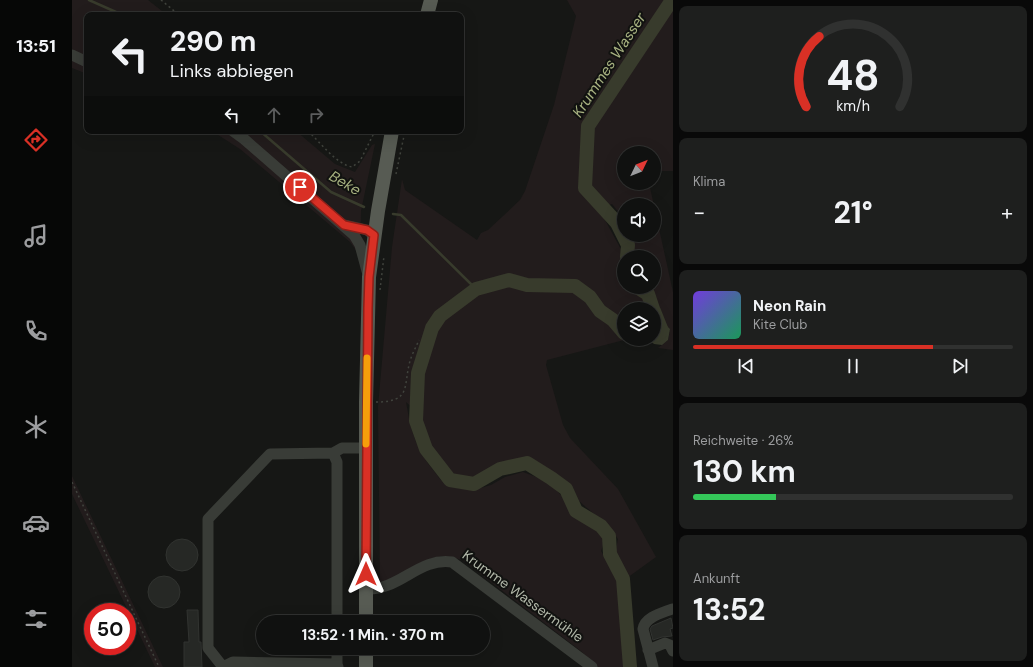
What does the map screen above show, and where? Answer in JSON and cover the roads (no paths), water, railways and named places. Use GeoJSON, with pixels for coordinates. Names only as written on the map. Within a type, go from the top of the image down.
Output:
{"type":"FeatureCollection","features":[{"type":"Feature","properties":{"kind":"main road"},"geometry":{"type":"LineString","coordinates":[[428,12],[431,0]]}},
{"type":"Feature","properties":{"kind":"main road"},"geometry":{"type":"LineString","coordinates":[[366,615],[366,402],[369,277],[374,235],[391,134]]}},
{"type":"Feature","properties":{"kind":"main road"},"geometry":{"type":"LineString","coordinates":[[366,655],[366,667]]}},
{"type":"Feature","properties":{"kind":"street"},"geometry":{"type":"LineString","coordinates":[[72,55],[84,61]]}},
{"type":"Feature","properties":{"kind":"street"},"geometry":{"type":"LineString","coordinates":[[238,134],[344,225],[367,237],[374,235]]}},
{"type":"Feature","properties":{"kind":"street"},"geometry":{"type":"LineString","coordinates":[[354,231],[364,226],[378,211]]}},
{"type":"Feature","properties":{"kind":"street"},"geometry":{"type":"LineString","coordinates":[[354,231],[364,256],[369,277]]}},
{"type":"Feature","properties":{"kind":"street"},"geometry":{"type":"LineString","coordinates":[[337,655],[338,665],[233,662],[223,667],[208,648],[208,519],[270,454],[333,453],[342,448],[366,448]]}},
{"type":"Feature","properties":{"kind":"street"},"geometry":{"type":"LineString","coordinates":[[333,453],[337,462],[337,615]]}},
{"type":"Feature","properties":{"kind":"street","name":"Krumme Wassermühle"},"geometry":{"type":"LineString","coordinates":[[366,589],[375,590],[387,586],[434,562],[452,562],[592,667]]}},
{"type":"Feature","properties":{"kind":"street"},"geometry":{"type":"LineString","coordinates":[[653,667],[643,629],[644,624],[649,619],[672,609]]}},
{"type":"Feature","properties":{"kind":"street"},"geometry":{"type":"LineString","coordinates":[[648,650],[665,643],[670,645],[673,651]]}},
{"type":"Feature","properties":{"kind":"waterway","name":"Beke"},"geometry":{"type":"LineString","coordinates":[[89,0],[116,12]]}},
{"type":"Feature","properties":{"kind":"waterway","name":"Krummes Wasser"},"geometry":{"type":"LineString","coordinates":[[628,250],[628,245],[617,223],[585,188],[588,126],[672,0]]}},
{"type":"Feature","properties":{"kind":"waterway","name":"Beke"},"geometry":{"type":"LineString","coordinates":[[263,134],[331,192],[364,207]]}},
{"type":"Feature","properties":{"kind":"waterway","name":"Beke"},"geometry":{"type":"LineString","coordinates":[[393,214],[401,215],[476,289]]}},
{"type":"Feature","properties":{"kind":"waterway","name":"Krummes Wasser"},"geometry":{"type":"LineString","coordinates":[[617,325],[600,311],[590,297],[575,286],[527,285],[509,280],[476,289],[440,316],[432,328],[418,373],[416,421],[426,449],[450,480],[474,484],[500,469],[527,463],[566,489],[576,511],[601,526],[609,536],[610,554],[623,579],[630,667]]}},
{"type":"Feature","properties":{"kind":"waterway","name":"Krummes Wasser"},"geometry":{"type":"LineString","coordinates":[[648,294],[651,302]]}}]}
